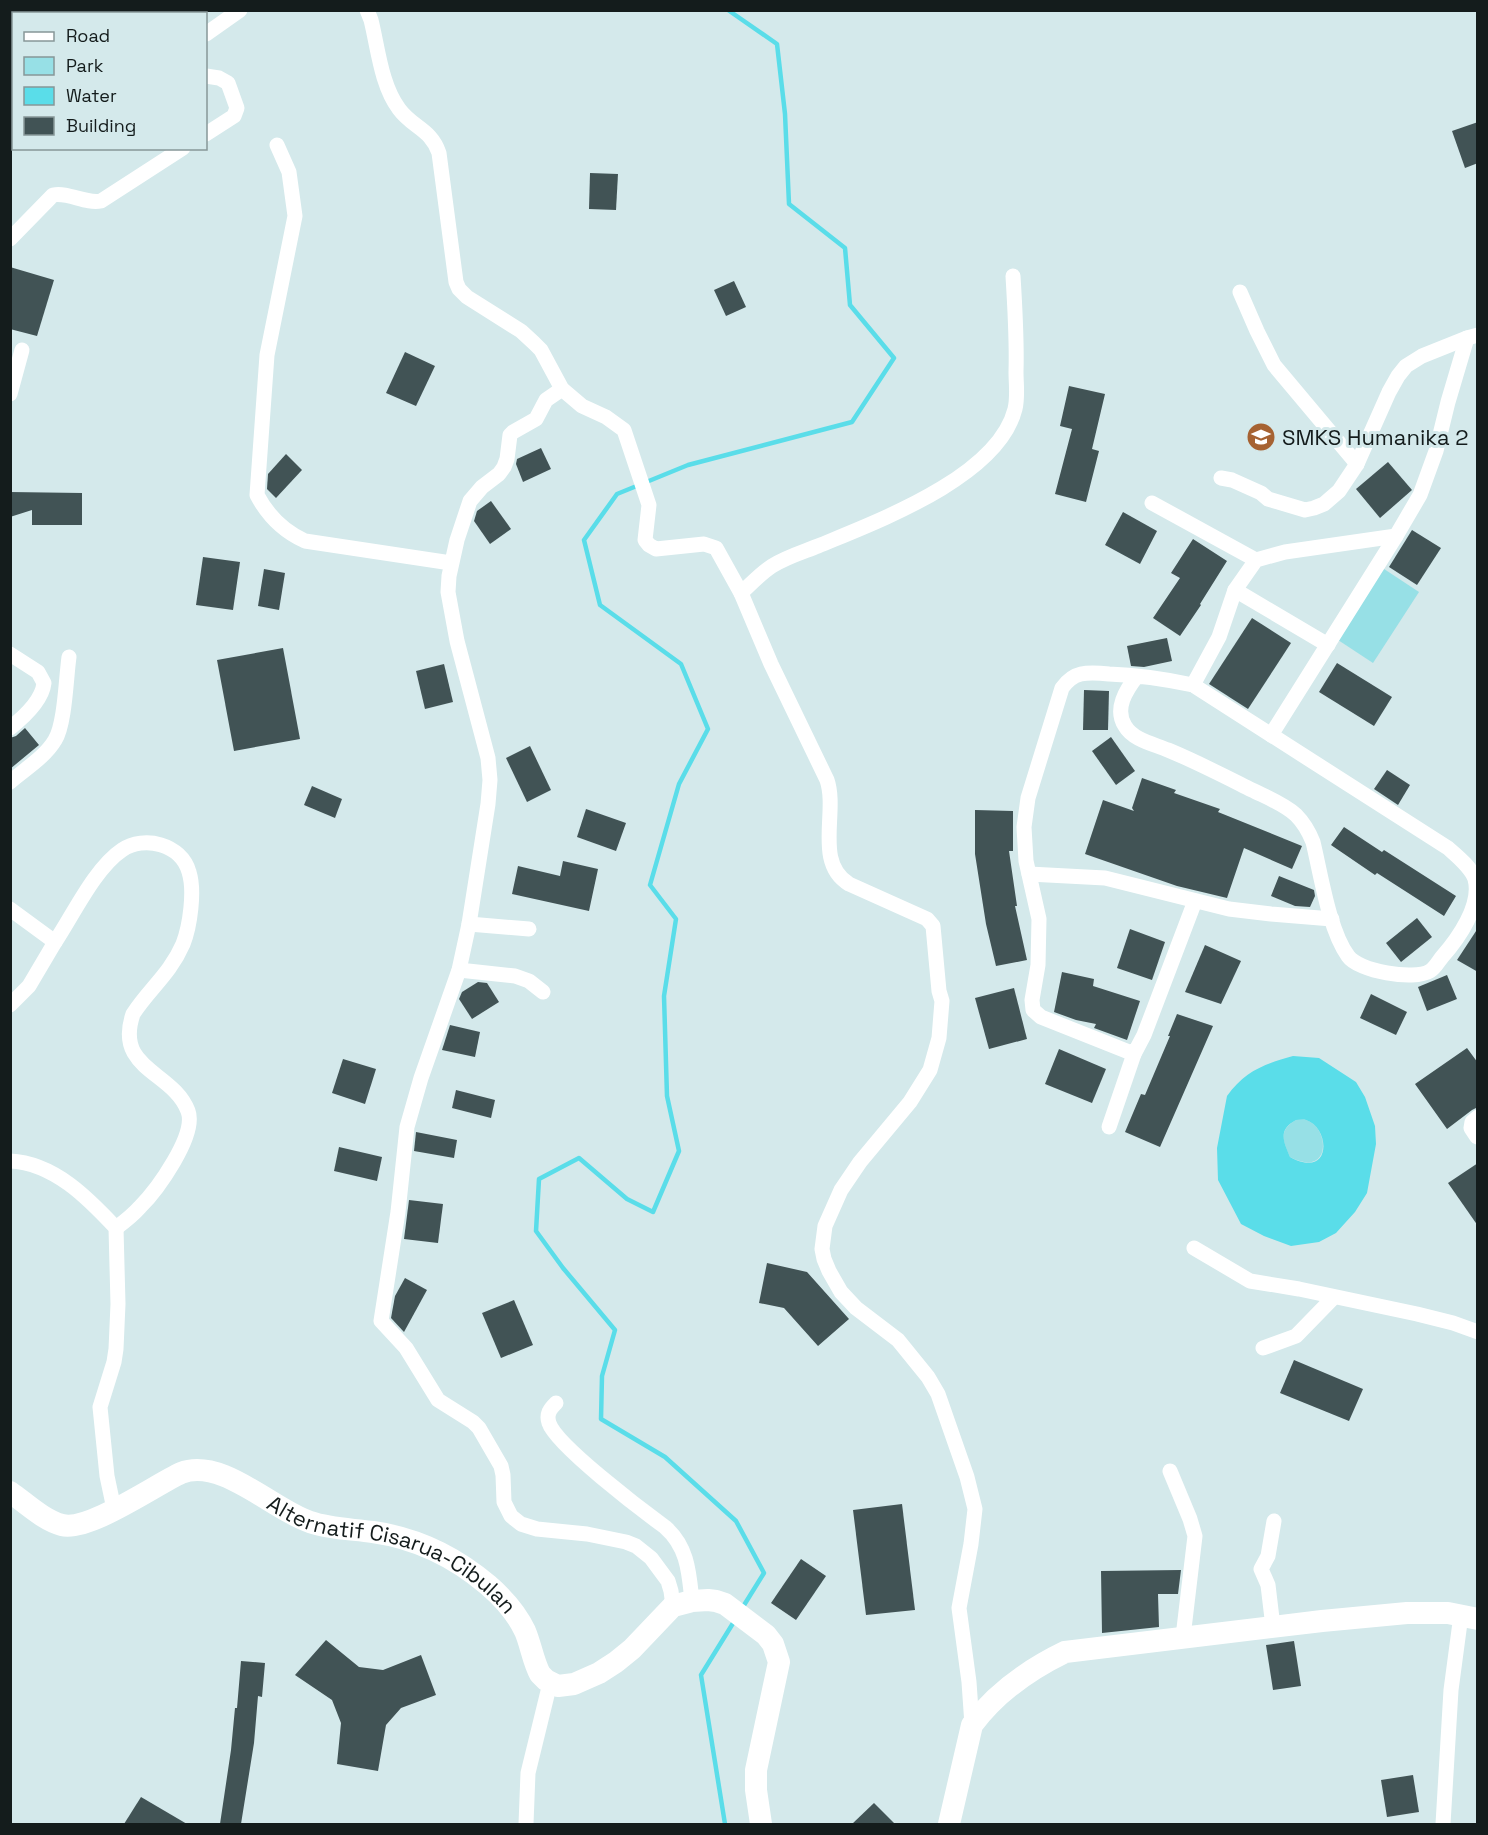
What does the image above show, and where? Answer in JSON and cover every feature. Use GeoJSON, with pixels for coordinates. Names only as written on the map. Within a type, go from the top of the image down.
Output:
{"type":"FeatureCollection","features":[{"type":"Feature","properties":{"kind":"main road","name":"Alternatif Cisarua-Cibulan"},"geometry":{"type":"LineString","coordinates":[[10,1492],[51,1521],[63,1526],[76,1525],[114,1509],[181,1473],[202,1471],[216,1473],[237,1481],[310,1523],[385,1534],[422,1545],[442,1553],[498,1594],[522,1625],[538,1671],[550,1683]]}},
{"type":"Feature","properties":{"kind":"main road"},"geometry":{"type":"LineString","coordinates":[[550,1683],[567,1686],[599,1673],[632,1649],[683,1603],[716,1600],[725,1604],[759,1628],[773,1644],[779,1662],[756,1770],[756,1790],[761,1824]]}},
{"type":"Feature","properties":{"kind":"main road"},"geometry":{"type":"LineString","coordinates":[[949,1824],[972,1725],[999,1696],[1024,1677],[1065,1652],[1407,1613],[1448,1613],[1469,1617]]}},
{"type":"Feature","properties":{"kind":"street"},"geometry":{"type":"LineString","coordinates":[[207,33],[240,10]]}},
{"type":"Feature","properties":{"kind":"street"},"geometry":{"type":"LineString","coordinates":[[367,10],[386,82],[394,100],[403,114],[436,142],[457,285],[467,297],[521,331],[534,343],[541,350],[562,389],[582,406],[606,417],[624,430],[649,505],[645,540],[649,545],[656,549],[704,544],[712,546],[718,552],[741,593],[771,664],[829,786],[829,835],[834,870],[842,880],[849,884],[927,919],[933,926],[942,1001],[939,1038],[930,1070],[910,1102],[860,1162],[841,1190],[825,1226],[822,1249],[829,1271],[841,1292],[856,1308],[898,1340],[928,1377],[942,1404],[967,1477],[975,1509],[958,1608],[969,1682],[972,1725]]}},
{"type":"Feature","properties":{"kind":"street"},"geometry":{"type":"LineString","coordinates":[[207,76],[219,78],[228,83],[237,108],[234,116],[207,133]]}},
{"type":"Feature","properties":{"kind":"street"},"geometry":{"type":"LineString","coordinates":[[277,145],[289,172],[295,216],[267,354],[257,495],[274,520],[288,532],[305,541],[452,563]]}},
{"type":"Feature","properties":{"kind":"street"},"geometry":{"type":"LineString","coordinates":[[10,239],[53,195],[60,194],[93,202],[101,201],[180,150]]}},
{"type":"Feature","properties":{"kind":"street"},"geometry":{"type":"LineString","coordinates":[[741,593],[779,562],[872,524],[952,481],[976,464],[998,442],[1010,424],[1016,403],[1017,331],[1013,276]]}},
{"type":"Feature","properties":{"kind":"street"},"geometry":{"type":"LineString","coordinates":[[1240,292],[1274,365],[1357,464]]}},
{"type":"Feature","properties":{"kind":"street"},"geometry":{"type":"LineString","coordinates":[[1221,478],[1232,480],[1261,493],[1268,499],[1305,510],[1331,500],[1345,484],[1357,464],[1389,393],[1406,366],[1422,356],[1472,337]]}},
{"type":"Feature","properties":{"kind":"street"},"geometry":{"type":"LineString","coordinates":[[1271,735],[1420,495],[1436,452],[1448,402],[1472,337]]}},
{"type":"Feature","properties":{"kind":"street"},"geometry":{"type":"LineString","coordinates":[[10,394],[22,350]]}},
{"type":"Feature","properties":{"kind":"street"},"geometry":{"type":"LineString","coordinates":[[562,389],[546,400],[536,419],[510,435],[504,467],[470,501],[452,563],[448,592],[489,768],[488,804],[469,924],[459,970],[416,1093],[407,1126],[398,1212],[381,1321],[406,1348],[438,1400],[479,1428],[501,1466],[504,1502],[511,1516],[521,1524],[537,1529],[587,1534],[636,1546],[651,1558],[668,1581],[671,1591],[683,1603]]}},
{"type":"Feature","properties":{"kind":"street"},"geometry":{"type":"LineString","coordinates":[[1152,503],[1256,560]]}},
{"type":"Feature","properties":{"kind":"street"},"geometry":{"type":"LineString","coordinates":[[1193,685],[1219,637],[1235,590],[1256,560],[1285,552],[1396,536]]}},
{"type":"Feature","properties":{"kind":"street"},"geometry":{"type":"LineString","coordinates":[[1235,590],[1328,645]]}},
{"type":"Feature","properties":{"kind":"street"},"geometry":{"type":"LineString","coordinates":[[10,654],[38,672],[44,683],[32,708],[10,728]]}},
{"type":"Feature","properties":{"kind":"street"},"geometry":{"type":"LineString","coordinates":[[10,782],[57,738],[62,719],[69,657]]}},
{"type":"Feature","properties":{"kind":"street"},"geometry":{"type":"LineString","coordinates":[[1134,1054],[1041,1017],[1033,1010],[1032,1000],[1038,965],[1039,919],[1026,861],[1024,827],[1028,798],[1062,688],[1073,677],[1095,673],[1137,676],[1159,678],[1193,685],[1448,848],[1465,864],[1475,879],[1473,906],[1467,923],[1427,973],[1390,974],[1363,968],[1349,958],[1338,940],[1309,831],[1295,815],[1273,801],[1189,759],[1133,736],[1126,728],[1120,714],[1128,688],[1137,676]]}},
{"type":"Feature","properties":{"kind":"street"},"geometry":{"type":"LineString","coordinates":[[10,1005],[29,986],[102,869],[123,849],[145,842],[155,842],[170,849],[186,864],[191,885],[190,910],[185,937],[164,977],[133,1014],[130,1021],[130,1034],[139,1062],[176,1091],[187,1108],[190,1122],[177,1154],[156,1189],[140,1208],[116,1228]]}},
{"type":"Feature","properties":{"kind":"street"},"geometry":{"type":"LineString","coordinates":[[1029,874],[1105,878],[1229,909],[1332,919]]}},
{"type":"Feature","properties":{"kind":"street"},"geometry":{"type":"LineString","coordinates":[[1109,1127],[1134,1054],[1144,1035],[1195,901]]}},
{"type":"Feature","properties":{"kind":"street"},"geometry":{"type":"LineString","coordinates":[[10,909],[55,942]]}},
{"type":"Feature","properties":{"kind":"street"},"geometry":{"type":"LineString","coordinates":[[469,924],[529,929]]}},
{"type":"Feature","properties":{"kind":"street"},"geometry":{"type":"LineString","coordinates":[[459,970],[515,976],[529,981],[543,992]]}},
{"type":"Feature","properties":{"kind":"street"},"geometry":{"type":"LineString","coordinates":[[1477,1137],[1471,1125],[1478,1117]]}},
{"type":"Feature","properties":{"kind":"street"},"geometry":{"type":"LineString","coordinates":[[10,1161],[31,1163],[55,1174],[81,1194],[116,1228],[118,1304],[116,1349],[100,1407],[107,1476],[114,1509]]}},
{"type":"Feature","properties":{"kind":"street"},"geometry":{"type":"LineString","coordinates":[[1194,1248],[1250,1281],[1299,1289],[1435,1319],[1478,1332]]}},
{"type":"Feature","properties":{"kind":"street"},"geometry":{"type":"LineString","coordinates":[[1263,1348],[1296,1336],[1334,1297]]}},
{"type":"Feature","properties":{"kind":"street"},"geometry":{"type":"LineString","coordinates":[[556,1403],[548,1412],[548,1417],[549,1426],[556,1435],[592,1469],[676,1538],[688,1563],[683,1603]]}},
{"type":"Feature","properties":{"kind":"street"},"geometry":{"type":"LineString","coordinates":[[1170,1471],[1195,1536],[1183,1637]]}},
{"type":"Feature","properties":{"kind":"street"},"geometry":{"type":"LineString","coordinates":[[1273,1627],[1268,1585],[1261,1569],[1268,1556],[1274,1521]]}},
{"type":"Feature","properties":{"kind":"street"},"geometry":{"type":"LineString","coordinates":[[1443,1824],[1451,1690],[1469,1617]]}},
{"type":"Feature","properties":{"kind":"street"},"geometry":{"type":"LineString","coordinates":[[526,1824],[528,1773],[550,1683]]}},
{"type":"Feature","properties":{"kind":"green space"},"geometry":{"type":"Polygon","coordinates":[[[1381,567],[1419,592],[1373,663],[1335,638],[1381,567]]]}},
{"type":"Feature","properties":{"kind":"green space"},"geometry":{"type":"Polygon","coordinates":[[[1296,1120],[1306,1120],[1320,1132],[1323,1149],[1320,1157],[1314,1161],[1304,1162],[1290,1157],[1285,1146],[1284,1132],[1296,1120]]]}},
{"type":"Feature","properties":{"kind":"water"},"geometry":{"type":"Polygon","coordinates":[[[1293,1056],[1319,1058],[1356,1082],[1365,1097],[1375,1126],[1376,1144],[1367,1193],[1355,1212],[1336,1233],[1319,1242],[1291,1246],[1241,1224],[1218,1180],[1217,1148],[1227,1096],[1234,1087],[1248,1074],[1293,1056]],[[1296,1120],[1284,1132],[1284,1140],[1290,1157],[1304,1162],[1314,1162],[1320,1158],[1323,1150],[1320,1132],[1306,1120],[1296,1120]]]}},
{"type":"Feature","properties":{"kind":"building"},"geometry":{"type":"Polygon","coordinates":[[[1478,122],[1478,163],[1465,168],[1452,131],[1478,122]]]}},
{"type":"Feature","properties":{"kind":"building"},"geometry":{"type":"Polygon","coordinates":[[[590,173],[618,174],[616,210],[589,209],[590,173]]]}},
{"type":"Feature","properties":{"kind":"building"},"geometry":{"type":"Polygon","coordinates":[[[10,267],[54,280],[37,336],[10,329],[10,267]]]}},
{"type":"Feature","properties":{"kind":"building"},"geometry":{"type":"Polygon","coordinates":[[[734,281],[746,307],[726,316],[714,290],[734,281]]]}},
{"type":"Feature","properties":{"kind":"building"},"geometry":{"type":"Polygon","coordinates":[[[405,352],[435,366],[416,406],[386,393],[405,352]]]}},
{"type":"Feature","properties":{"kind":"building"},"geometry":{"type":"Polygon","coordinates":[[[1069,386],[1105,394],[1092,449],[1099,451],[1086,502],[1055,494],[1072,429],[1060,426],[1069,386]]]}},
{"type":"Feature","properties":{"kind":"building"},"geometry":{"type":"Polygon","coordinates":[[[541,448],[551,469],[523,482],[516,464],[517,459],[541,448]]]}},
{"type":"Feature","properties":{"kind":"building"},"geometry":{"type":"Polygon","coordinates":[[[286,454],[302,470],[276,498],[267,489],[268,474],[286,454]]]}},
{"type":"Feature","properties":{"kind":"building"},"geometry":{"type":"Polygon","coordinates":[[[1388,462],[1412,490],[1380,518],[1356,489],[1388,462]]]}},
{"type":"Feature","properties":{"kind":"building"},"geometry":{"type":"Polygon","coordinates":[[[10,492],[82,493],[82,525],[32,525],[32,510],[10,517],[10,492]]]}},
{"type":"Feature","properties":{"kind":"building"},"geometry":{"type":"Polygon","coordinates":[[[491,501],[511,529],[490,544],[474,521],[477,511],[491,501]]]}},
{"type":"Feature","properties":{"kind":"building"},"geometry":{"type":"Polygon","coordinates":[[[1123,512],[1157,531],[1140,564],[1105,545],[1123,512]]]}},
{"type":"Feature","properties":{"kind":"building"},"geometry":{"type":"Polygon","coordinates":[[[1412,530],[1441,548],[1417,585],[1389,567],[1412,530]]]}},
{"type":"Feature","properties":{"kind":"building"},"geometry":{"type":"Polygon","coordinates":[[[1193,539],[1227,561],[1180,636],[1153,618],[1180,578],[1171,573],[1193,539]]]}},
{"type":"Feature","properties":{"kind":"building"},"geometry":{"type":"Polygon","coordinates":[[[203,557],[240,562],[233,610],[196,605],[203,557]]]}},
{"type":"Feature","properties":{"kind":"building"},"geometry":{"type":"Polygon","coordinates":[[[264,569],[285,573],[279,610],[258,606],[264,569]]]}},
{"type":"Feature","properties":{"kind":"building"},"geometry":{"type":"Polygon","coordinates":[[[1252,618],[1291,643],[1248,709],[1209,684],[1252,618]]]}},
{"type":"Feature","properties":{"kind":"building"},"geometry":{"type":"Polygon","coordinates":[[[1167,638],[1172,661],[1144,667],[1131,666],[1127,646],[1167,638]]]}},
{"type":"Feature","properties":{"kind":"building"},"geometry":{"type":"Polygon","coordinates":[[[283,648],[300,739],[234,751],[217,660],[283,648]]]}},
{"type":"Feature","properties":{"kind":"building"},"geometry":{"type":"Polygon","coordinates":[[[1337,663],[1392,697],[1374,726],[1319,692],[1337,663]]]}},
{"type":"Feature","properties":{"kind":"building"},"geometry":{"type":"Polygon","coordinates":[[[444,664],[453,702],[425,709],[416,671],[444,664]]]}},
{"type":"Feature","properties":{"kind":"building"},"geometry":{"type":"Polygon","coordinates":[[[1084,690],[1109,691],[1108,730],[1083,730],[1084,690]]]}},
{"type":"Feature","properties":{"kind":"building"},"geometry":{"type":"Polygon","coordinates":[[[25,728],[39,745],[10,769],[10,738],[25,728]]]}},
{"type":"Feature","properties":{"kind":"building"},"geometry":{"type":"Polygon","coordinates":[[[1111,737],[1135,771],[1116,785],[1092,751],[1111,737]]]}},
{"type":"Feature","properties":{"kind":"building"},"geometry":{"type":"Polygon","coordinates":[[[530,746],[551,790],[527,802],[506,758],[530,746]]]}},
{"type":"Feature","properties":{"kind":"building"},"geometry":{"type":"Polygon","coordinates":[[[1387,770],[1410,785],[1398,805],[1374,789],[1387,770]]]}},
{"type":"Feature","properties":{"kind":"building"},"geometry":{"type":"Polygon","coordinates":[[[1142,778],[1176,790],[1174,793],[1220,809],[1218,812],[1302,846],[1292,869],[1244,848],[1227,898],[1177,886],[1085,854],[1103,800],[1134,811],[1132,808],[1142,778]]]}},
{"type":"Feature","properties":{"kind":"building"},"geometry":{"type":"Polygon","coordinates":[[[312,786],[342,799],[335,818],[304,805],[312,786]]]}},
{"type":"Feature","properties":{"kind":"building"},"geometry":{"type":"Polygon","coordinates":[[[586,809],[626,823],[616,851],[577,837],[586,809]]]}},
{"type":"Feature","properties":{"kind":"building"},"geometry":{"type":"Polygon","coordinates":[[[975,810],[1013,811],[1013,851],[1009,851],[1017,906],[1015,906],[1027,960],[996,966],[986,924],[975,854],[975,810]]]}},
{"type":"Feature","properties":{"kind":"building"},"geometry":{"type":"Polygon","coordinates":[[[1344,827],[1456,896],[1444,916],[1377,873],[1375,875],[1331,845],[1344,827]]]}},
{"type":"Feature","properties":{"kind":"building"},"geometry":{"type":"Polygon","coordinates":[[[563,861],[598,869],[589,911],[512,894],[518,866],[560,876],[563,861]]]}},
{"type":"Feature","properties":{"kind":"building"},"geometry":{"type":"Polygon","coordinates":[[[1279,876],[1314,890],[1315,896],[1310,907],[1295,906],[1271,896],[1279,876]]]}},
{"type":"Feature","properties":{"kind":"building"},"geometry":{"type":"Polygon","coordinates":[[[1417,918],[1432,937],[1401,962],[1386,943],[1417,918]]]}},
{"type":"Feature","properties":{"kind":"building"},"geometry":{"type":"Polygon","coordinates":[[[1478,928],[1478,972],[1457,960],[1478,928]]]}},
{"type":"Feature","properties":{"kind":"building"},"geometry":{"type":"Polygon","coordinates":[[[1130,929],[1165,942],[1152,980],[1117,968],[1130,929]]]}},
{"type":"Feature","properties":{"kind":"building"},"geometry":{"type":"Polygon","coordinates":[[[1205,945],[1241,961],[1221,1004],[1185,992],[1205,945]]]}},
{"type":"Feature","properties":{"kind":"building"},"geometry":{"type":"Polygon","coordinates":[[[1062,972],[1094,979],[1093,986],[1140,1001],[1127,1040],[1094,1028],[1096,1024],[1054,1012],[1062,972]]]}},
{"type":"Feature","properties":{"kind":"building"},"geometry":{"type":"Polygon","coordinates":[[[1447,975],[1457,999],[1427,1011],[1418,987],[1447,975]]]}},
{"type":"Feature","properties":{"kind":"building"},"geometry":{"type":"Polygon","coordinates":[[[478,982],[487,983],[499,1002],[472,1019],[459,999],[462,992],[478,982]]]}},
{"type":"Feature","properties":{"kind":"building"},"geometry":{"type":"Polygon","coordinates":[[[1014,988],[1027,1039],[989,1049],[975,998],[1014,988]]]}},
{"type":"Feature","properties":{"kind":"building"},"geometry":{"type":"Polygon","coordinates":[[[1371,994],[1407,1012],[1396,1035],[1360,1018],[1371,994]]]}},
{"type":"Feature","properties":{"kind":"building"},"geometry":{"type":"Polygon","coordinates":[[[1177,1014],[1213,1026],[1160,1147],[1125,1132],[1141,1094],[1145,1095],[1177,1014]]]}},
{"type":"Feature","properties":{"kind":"building"},"geometry":{"type":"Polygon","coordinates":[[[450,1025],[480,1032],[475,1057],[442,1050],[450,1025]]]}},
{"type":"Feature","properties":{"kind":"building"},"geometry":{"type":"Polygon","coordinates":[[[1467,1048],[1478,1063],[1478,1107],[1447,1129],[1415,1084],[1467,1048]]]}},
{"type":"Feature","properties":{"kind":"building"},"geometry":{"type":"Polygon","coordinates":[[[1059,1049],[1106,1069],[1092,1103],[1045,1084],[1059,1049]]]}},
{"type":"Feature","properties":{"kind":"building"},"geometry":{"type":"Polygon","coordinates":[[[343,1059],[376,1069],[365,1104],[332,1093],[343,1059]]]}},
{"type":"Feature","properties":{"kind":"building"},"geometry":{"type":"Polygon","coordinates":[[[456,1090],[495,1100],[491,1118],[452,1108],[456,1090]]]}},
{"type":"Feature","properties":{"kind":"building"},"geometry":{"type":"Polygon","coordinates":[[[416,1132],[457,1140],[454,1158],[414,1151],[416,1132]]]}},
{"type":"Feature","properties":{"kind":"building"},"geometry":{"type":"Polygon","coordinates":[[[339,1147],[382,1157],[377,1181],[334,1171],[339,1147]]]}},
{"type":"Feature","properties":{"kind":"building"},"geometry":{"type":"Polygon","coordinates":[[[1478,1163],[1478,1226],[1448,1183],[1478,1163]]]}},
{"type":"Feature","properties":{"kind":"building"},"geometry":{"type":"Polygon","coordinates":[[[409,1200],[443,1204],[438,1243],[404,1239],[409,1200]]]}},
{"type":"Feature","properties":{"kind":"building"},"geometry":{"type":"Polygon","coordinates":[[[767,1263],[807,1272],[849,1319],[818,1346],[784,1308],[759,1303],[767,1263]]]}},
{"type":"Feature","properties":{"kind":"building"},"geometry":{"type":"Polygon","coordinates":[[[405,1278],[427,1290],[404,1332],[391,1318],[395,1296],[405,1278]]]}},
{"type":"Feature","properties":{"kind":"building"},"geometry":{"type":"Polygon","coordinates":[[[514,1300],[533,1345],[501,1358],[482,1313],[514,1300]]]}},
{"type":"Feature","properties":{"kind":"building"},"geometry":{"type":"Polygon","coordinates":[[[1294,1360],[1363,1389],[1349,1421],[1280,1393],[1294,1360]]]}},
{"type":"Feature","properties":{"kind":"building"},"geometry":{"type":"Polygon","coordinates":[[[902,1504],[915,1610],[866,1615],[853,1510],[902,1504]]]}},
{"type":"Feature","properties":{"kind":"building"},"geometry":{"type":"Polygon","coordinates":[[[801,1559],[826,1576],[796,1620],[771,1603],[801,1559]]]}},
{"type":"Feature","properties":{"kind":"building"},"geometry":{"type":"Polygon","coordinates":[[[1181,1570],[1178,1594],[1158,1594],[1159,1627],[1102,1633],[1101,1571],[1181,1570]]]}},
{"type":"Feature","properties":{"kind":"building"},"geometry":{"type":"Polygon","coordinates":[[[326,1640],[359,1667],[383,1670],[421,1655],[436,1695],[401,1708],[386,1725],[378,1771],[337,1764],[341,1723],[332,1700],[295,1675],[326,1640]]]}},
{"type":"Feature","properties":{"kind":"building"},"geometry":{"type":"Polygon","coordinates":[[[1294,1641],[1301,1686],[1273,1690],[1266,1645],[1294,1641]]]}},
{"type":"Feature","properties":{"kind":"building"},"geometry":{"type":"Polygon","coordinates":[[[241,1661],[265,1663],[262,1697],[258,1696],[254,1743],[241,1824],[220,1824],[235,1708],[237,1708],[241,1661]]]}},
{"type":"Feature","properties":{"kind":"building"},"geometry":{"type":"Polygon","coordinates":[[[1413,1775],[1419,1812],[1387,1817],[1381,1780],[1413,1775]]]}},
{"type":"Feature","properties":{"kind":"building"},"geometry":{"type":"Polygon","coordinates":[[[141,1797],[187,1824],[124,1824],[141,1797]]]}},
{"type":"Feature","properties":{"kind":"building"},"geometry":{"type":"Polygon","coordinates":[[[874,1803],[895,1824],[852,1824],[874,1803]]]}},
{"type":"Feature","properties":{"kind":"waterway"},"geometry":{"type":"LineString","coordinates":[[728,10],[777,44],[785,114],[789,204],[845,248],[850,305],[894,358],[852,422],[688,465],[617,494],[584,540],[600,605],[681,664],[708,729],[679,784],[650,885],[676,919],[664,996],[667,1096],[679,1151],[653,1212],[627,1199],[579,1158],[539,1179],[536,1231],[563,1268],[615,1330],[602,1376],[601,1419],[665,1457],[736,1521],[764,1573],[741,1610]]}},
{"type":"Feature","properties":{"kind":"waterway"},"geometry":{"type":"LineString","coordinates":[[725,1824],[701,1675],[735,1620]]}},
{"type":"Feature","properties":{"kind":"place","name":"SMKS Humanika 2"},"geometry":{"type":"Point","coordinates":[1261,437]}}]}
